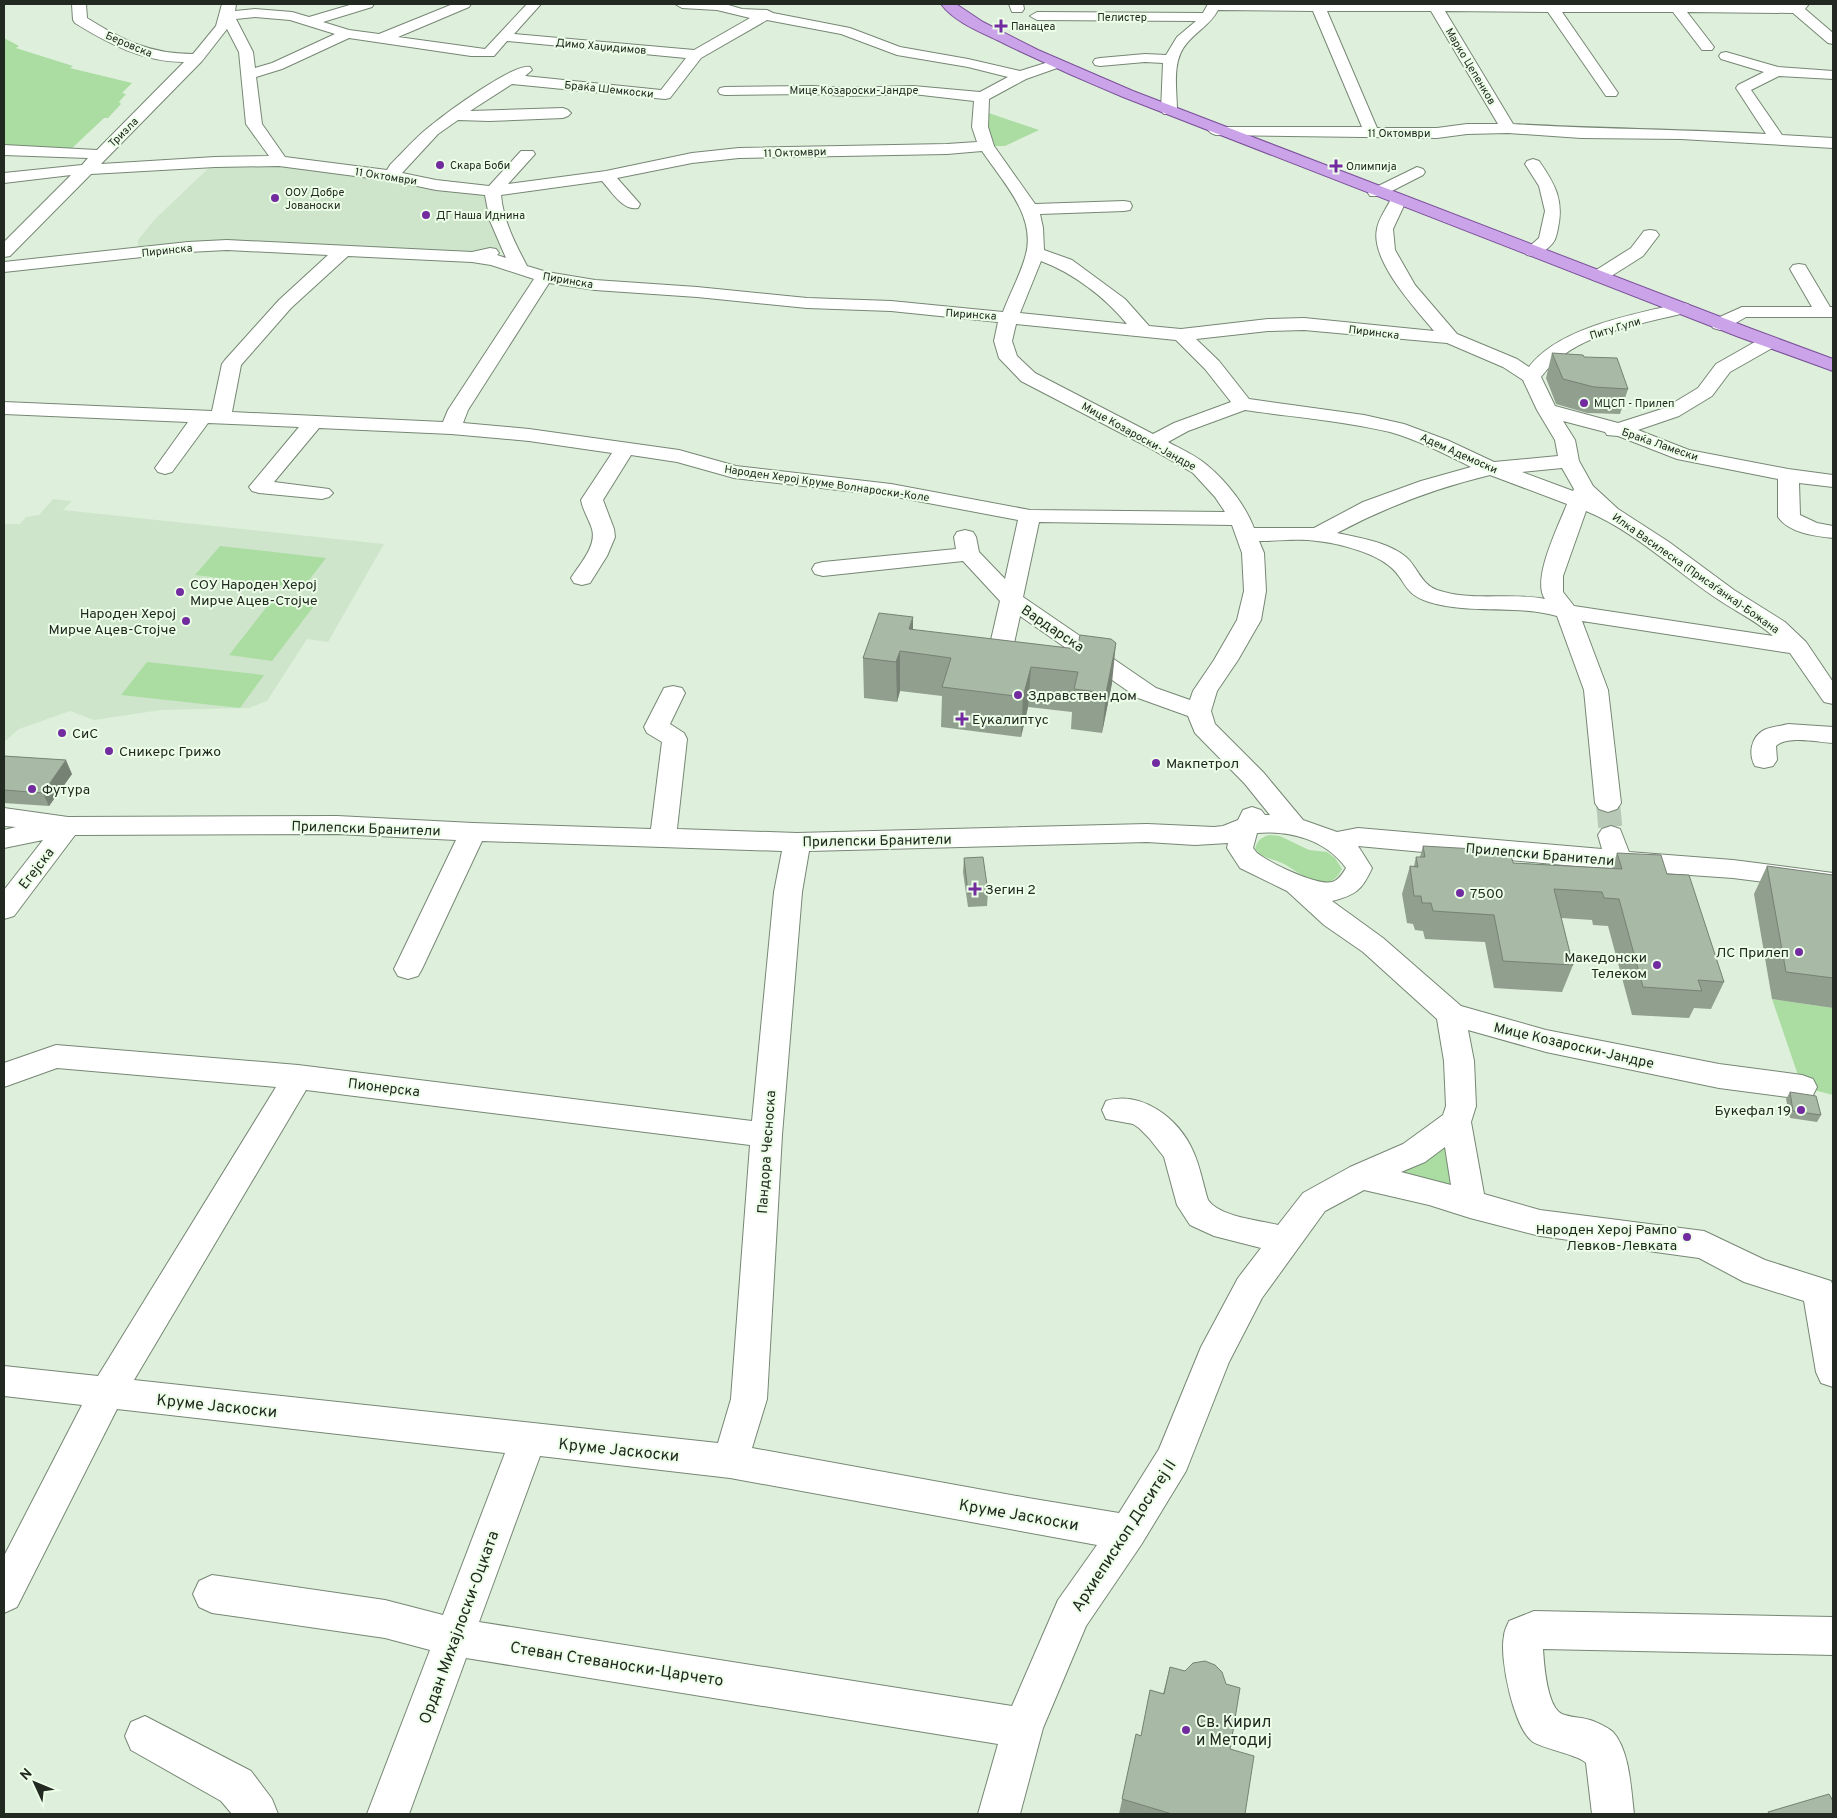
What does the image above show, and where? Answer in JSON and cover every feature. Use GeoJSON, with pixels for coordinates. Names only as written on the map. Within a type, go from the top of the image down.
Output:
{"type":"FeatureCollection","features":[{"type":"Feature","properties":{"kind":"main road"},"geometry":{"type":"LineString","coordinates":[[948,4],[980,26],[1055,64],[1169,111],[1376,193],[1533,250],[1767,343],[1833,366]]}},
{"type":"Feature","properties":{"kind":"main road"},"geometry":{"type":"LineString","coordinates":[[1767,343],[1833,374]]}},
{"type":"Feature","properties":{"kind":"street","name":"Беровска"},"geometry":{"type":"LineString","coordinates":[[79,4],[80,20],[108,37],[146,54],[161,57],[197,58]]}},
{"type":"Feature","properties":{"kind":"street"},"geometry":{"type":"LineString","coordinates":[[310,21],[367,4]]}},
{"type":"Feature","properties":{"kind":"street"},"geometry":{"type":"LineString","coordinates":[[382,38],[464,4]]}},
{"type":"Feature","properties":{"kind":"street"},"geometry":{"type":"LineString","coordinates":[[279,161],[271,146],[254,124],[246,52],[228,10],[292,16],[347,34],[489,53],[534,4]]}},
{"type":"Feature","properties":{"kind":"street"},"geometry":{"type":"LineString","coordinates":[[682,4],[716,5],[741,13],[763,15],[845,31],[897,51],[968,63],[1022,76]]}},
{"type":"Feature","properties":{"kind":"street"},"geometry":{"type":"LineString","coordinates":[[1796,5],[1833,40]]}},
{"type":"Feature","properties":{"kind":"street","name":"Пелистер"},"geometry":{"type":"LineString","coordinates":[[1037,16],[1318,6],[1796,5]]}},
{"type":"Feature","properties":{"kind":"street","name":"Браќа Шемкоски"},"geometry":{"type":"LineString","coordinates":[[511,79],[665,95],[696,55],[763,15],[786,6]]}},
{"type":"Feature","properties":{"kind":"street"},"geometry":{"type":"LineString","coordinates":[[1318,6],[1372,133]]}},
{"type":"Feature","properties":{"kind":"street","name":"Марко Цепенков"},"geometry":{"type":"LineString","coordinates":[[1434,6],[1508,128]]}},
{"type":"Feature","properties":{"kind":"street"},"geometry":{"type":"LineString","coordinates":[[1675,6],[1707,47]]}},
{"type":"Feature","properties":{"kind":"street"},"geometry":{"type":"LineString","coordinates":[[1552,7],[1611,93]]}},
{"type":"Feature","properties":{"kind":"street"},"geometry":{"type":"LineString","coordinates":[[1169,111],[1170,59],[1182,40],[1197,29],[1211,9]]}},
{"type":"Feature","properties":{"kind":"street","name":"Тризла"},"geometry":{"type":"LineString","coordinates":[[4,252],[197,58],[210,43],[228,10]]}},
{"type":"Feature","properties":{"kind":"street"},"geometry":{"type":"LineString","coordinates":[[749,23],[785,34]]}},
{"type":"Feature","properties":{"kind":"street"},"geometry":{"type":"LineString","coordinates":[[249,75],[277,66],[347,34]]}},
{"type":"Feature","properties":{"kind":"street","name":"Димо Хаџидимов"},"geometry":{"type":"LineString","coordinates":[[505,36],[696,55]]}},
{"type":"Feature","properties":{"kind":"street"},"geometry":{"type":"LineString","coordinates":[[210,43],[239,38]]}},
{"type":"Feature","properties":{"kind":"street"},"geometry":{"type":"LineString","coordinates":[[860,53],[886,56],[920,56]]}},
{"type":"Feature","properties":{"kind":"street"},"geometry":{"type":"LineString","coordinates":[[1726,56],[1777,71],[1833,76]]}},
{"type":"Feature","properties":{"kind":"street"},"geometry":{"type":"LineString","coordinates":[[1100,62],[1145,58],[1170,59]]}},
{"type":"Feature","properties":{"kind":"street"},"geometry":{"type":"LineString","coordinates":[[982,97],[1022,76],[1055,64]]}},
{"type":"Feature","properties":{"kind":"street"},"geometry":{"type":"LineString","coordinates":[[393,176],[396,168],[433,131],[454,115],[530,66]]}},
{"type":"Feature","properties":{"kind":"street"},"geometry":{"type":"LineString","coordinates":[[1777,71],[1743,88],[1777,140]]}},
{"type":"Feature","properties":{"kind":"street","name":"Мице Козароски-Јандре"},"geometry":{"type":"LineString","coordinates":[[725,91],[813,90],[846,92],[913,90],[982,97],[980,127],[986,146],[1030,209],[1035,228],[1035,253],[1009,316],[1003,341],[1008,358],[1028,377],[1153,442],[1200,469],[1223,493],[1243,527],[1253,553],[1256,591],[1249,620],[1226,660],[1205,691],[1199,711]]}},
{"type":"Feature","properties":{"kind":"street"},"geometry":{"type":"LineString","coordinates":[[454,115],[489,116],[563,113]]}},
{"type":"Feature","properties":{"kind":"street"},"geometry":{"type":"LineString","coordinates":[[1573,116],[1581,132]]}},
{"type":"Feature","properties":{"kind":"street","name":"11 Октомври"},"geometry":{"type":"LineString","coordinates":[[1216,130],[1437,133],[1467,129],[1508,128],[1680,134],[1833,144]]}},
{"type":"Feature","properties":{"kind":"street","name":"11 Октомври"},"geometry":{"type":"LineString","coordinates":[[4,178],[84,170],[215,162],[279,161],[393,176],[436,185],[493,191],[606,176],[692,158],[739,153],[947,149],[986,146]]}},
{"type":"Feature","properties":{"kind":"street"},"geometry":{"type":"LineString","coordinates":[[4,150],[102,154]]}},
{"type":"Feature","properties":{"kind":"street"},"geometry":{"type":"LineString","coordinates":[[520,268],[507,245],[493,206],[493,191],[527,154]]}},
{"type":"Feature","properties":{"kind":"street"},"geometry":{"type":"LineString","coordinates":[[1533,164],[1546,186],[1554,211],[1547,240],[1533,250]]}},
{"type":"Feature","properties":{"kind":"street"},"geometry":{"type":"LineString","coordinates":[[1376,193],[1417,172]]}},
{"type":"Feature","properties":{"kind":"street"},"geometry":{"type":"LineString","coordinates":[[606,176],[632,204]]}},
{"type":"Feature","properties":{"kind":"street"},"geometry":{"type":"LineString","coordinates":[[1398,201],[1386,229],[1386,250],[1407,287],[1450,338],[1510,363],[1531,376]]}},
{"type":"Feature","properties":{"kind":"street"},"geometry":{"type":"LineString","coordinates":[[1030,209],[1124,206]]}},
{"type":"Feature","properties":{"kind":"street"},"geometry":{"type":"LineString","coordinates":[[1599,276],[1637,252],[1650,235]]}},
{"type":"Feature","properties":{"kind":"street","name":"Пиринска"},"geometry":{"type":"LineString","coordinates":[[4,267],[188,247],[227,245],[323,249],[342,252],[472,257],[494,260],[544,277],[595,285],[697,292],[806,303],[891,306],[1009,316],[1181,335],[1268,325],[1304,324],[1450,338]]}},
{"type":"Feature","properties":{"kind":"street","name":"Пиринска"},"geometry":{"type":"LineString","coordinates":[[472,257],[499,250],[507,245]]}},
{"type":"Feature","properties":{"kind":"street"},"geometry":{"type":"LineString","coordinates":[[165,468],[212,416],[232,364],[286,304],[342,252]]}},
{"type":"Feature","properties":{"kind":"street"},"geometry":{"type":"LineString","coordinates":[[1035,253],[1066,264],[1119,303],[1142,330]]}},
{"type":"Feature","properties":{"kind":"street"},"geometry":{"type":"LineString","coordinates":[[1799,269],[1829,312]]}},
{"type":"Feature","properties":{"kind":"street"},"geometry":{"type":"LineString","coordinates":[[451,428],[458,410],[544,277]]}},
{"type":"Feature","properties":{"kind":"street","name":"Питу Гули"},"geometry":{"type":"LineString","coordinates":[[1531,376],[1546,360],[1570,344],[1597,332],[1682,308]]}},
{"type":"Feature","properties":{"kind":"street"},"geometry":{"type":"LineString","coordinates":[[1720,324],[1742,312],[1829,312]]}},
{"type":"Feature","properties":{"kind":"street"},"geometry":{"type":"LineString","coordinates":[[1181,335],[1212,365],[1243,404]]}},
{"type":"Feature","properties":{"kind":"street"},"geometry":{"type":"LineString","coordinates":[[1565,440],[1620,430],[1672,412],[1705,392],[1723,368],[1767,343]]}},
{"type":"Feature","properties":{"kind":"street","name":"Илка Василеска (Присаѓанка)-Божана"},"geometry":{"type":"LineString","coordinates":[[1531,376],[1547,410],[1565,440],[1569,461],[1582,495],[1661,547],[1726,595],[1777,627],[1798,648],[1820,681],[1833,696]]}},
{"type":"Feature","properties":{"kind":"street","name":"Адем Адемоски"},"geometry":{"type":"LineString","coordinates":[[1153,442],[1181,427],[1243,404],[1397,428],[1440,444],[1491,469],[1582,495]]}},
{"type":"Feature","properties":{"kind":"street","name":"Народен Херој Круме Волнароски-Коле"},"geometry":{"type":"LineString","coordinates":[[5,409],[212,416],[451,428],[529,435],[679,456],[734,472],[891,490],[1030,516],[1095,516],[1318,534]]}},
{"type":"Feature","properties":{"kind":"street","name":"Браќа Ламески"},"geometry":{"type":"LineString","coordinates":[[1547,410],[1620,430],[1684,455],[1788,475],[1833,481]]}},
{"type":"Feature","properties":{"kind":"street"},"geometry":{"type":"LineString","coordinates":[[314,422],[259,487],[322,493]]}},
{"type":"Feature","properties":{"kind":"street"},"geometry":{"type":"LineString","coordinates":[[582,578],[605,540],[604,532],[593,509],[592,500],[625,449]]}},
{"type":"Feature","properties":{"kind":"street"},"geometry":{"type":"LineString","coordinates":[[1318,534],[1371,507],[1428,486],[1491,469],[1569,461]]}},
{"type":"Feature","properties":{"kind":"street"},"geometry":{"type":"LineString","coordinates":[[1788,475],[1789,517],[1797,524],[1812,529],[1833,532]]}},
{"type":"Feature","properties":{"kind":"street"},"geometry":{"type":"LineString","coordinates":[[1582,495],[1552,576],[1552,593],[1567,612],[1596,690],[1608,803]]}},
{"type":"Feature","properties":{"kind":"street","name":"Вардарска"},"geometry":{"type":"LineString","coordinates":[[997,666],[1030,516]]}},
{"type":"Feature","properties":{"kind":"street"},"geometry":{"type":"LineString","coordinates":[[1318,534],[1346,543],[1365,545],[1397,561],[1416,588],[1426,594],[1445,600],[1534,604],[1567,612],[1798,648]]}},
{"type":"Feature","properties":{"kind":"street","name":"Вардарска"},"geometry":{"type":"LineString","coordinates":[[823,569],[966,546],[1012,600],[1131,680],[1147,694],[1199,711]]}},
{"type":"Feature","properties":{"kind":"street"},"geometry":{"type":"LineString","coordinates":[[663,838],[675,739],[656,727],[673,693]]}},
{"type":"Feature","properties":{"kind":"street"},"geometry":{"type":"LineString","coordinates":[[1199,711],[1204,727],[1254,778],[1294,827]]}},
{"type":"Feature","properties":{"kind":"street"},"geometry":{"type":"LineString","coordinates":[[1764,760],[1764,745],[1772,736],[1788,732],[1833,735]]}},
{"type":"Feature","properties":{"kind":"street"},"geometry":{"type":"LineString","coordinates":[[1248,861],[1240,848],[1242,835],[1249,826],[1255,805],[1254,778]]}},
{"type":"Feature","properties":{"kind":"street","name":"Прилепски Бранители"},"geometry":{"type":"LineString","coordinates":[[4,817],[68,826],[338,825],[473,832],[797,842],[1147,833],[1191,836],[1225,835],[1249,826],[1269,825],[1308,830],[1335,841],[1358,837],[1618,861],[1733,869],[1833,882]]}},
{"type":"Feature","properties":{"kind":"street","name":"Прилепски Бранители"},"geometry":{"type":"LineString","coordinates":[[4,838],[68,826]]}},
{"type":"Feature","properties":{"kind":"street","name":"Егејска"},"geometry":{"type":"LineString","coordinates":[[4,909],[68,826]]}},
{"type":"Feature","properties":{"kind":"street"},"geometry":{"type":"LineString","coordinates":[[408,969],[473,832]]}},
{"type":"Feature","properties":{"kind":"street","name":"Прилепски Бранители"},"geometry":{"type":"LineString","coordinates":[[1090,834],[1221,851],[1248,861],[1298,886],[1317,891],[1336,891],[1385,856],[1400,851],[1455,847]]}},
{"type":"Feature","properties":{"kind":"street"},"geometry":{"type":"LineString","coordinates":[[1611,835],[1618,861]]}},
{"type":"Feature","properties":{"kind":"street"},"geometry":{"type":"LineString","coordinates":[[1335,841],[1352,856],[1354,877]]}},
{"type":"Feature","properties":{"kind":"street","name":"Пандора Чесноска"},"geometry":{"type":"LineString","coordinates":[[730,1461],[749,1399],[766,1135],[788,892],[797,842]]}},
{"type":"Feature","properties":{"kind":"street","name":"Мице Козароски-Јандре"},"geometry":{"type":"LineString","coordinates":[[1354,877],[1349,913],[1373,945]]}},
{"type":"Feature","properties":{"kind":"street","name":"Мице Козароски-Јандре"},"geometry":{"type":"LineString","coordinates":[[1298,886],[1334,918],[1373,945],[1451,1014],[1546,1041],[1719,1076],[1802,1087]]}},
{"type":"Feature","properties":{"kind":"street"},"geometry":{"type":"LineString","coordinates":[[1451,1014],[1459,1061],[1460,1106],[1456,1122],[1470,1204]]}},
{"type":"Feature","properties":{"kind":"street","name":"Пионерска"},"geometry":{"type":"LineString","coordinates":[[4,1075],[56,1056],[298,1077],[766,1135]]}},
{"type":"Feature","properties":{"kind":"street"},"geometry":{"type":"LineString","coordinates":[[4,1594],[107,1393],[298,1077]]}},
{"type":"Feature","properties":{"kind":"street"},"geometry":{"type":"LineString","coordinates":[[1117,1110],[1138,1113],[1150,1119],[1160,1129],[1178,1152],[1193,1205],[1201,1216],[1214,1223],[1286,1241]]}},
{"type":"Feature","properties":{"kind":"street","name":"Архиепископ Доситеј II"},"geometry":{"type":"LineString","coordinates":[[999,1814],[1022,1728],[1072,1613],[1128,1532],[1173,1458],[1212,1358],[1250,1288],[1314,1202],[1361,1176],[1414,1153],[1456,1122]]}},
{"type":"Feature","properties":{"kind":"street"},"geometry":{"type":"LineString","coordinates":[[1361,1176],[1429,1192],[1540,1224],[1704,1246],[1756,1272],[1819,1291],[1833,1372]]}},
{"type":"Feature","properties":{"kind":"street","name":"Круме Јаскоски"},"geometry":{"type":"LineString","coordinates":[[4,1381],[730,1461],[1028,1516],[1128,1532]]}},
{"type":"Feature","properties":{"kind":"street","name":"Ордан Михајлоски-Оцката"},"geometry":{"type":"LineString","coordinates":[[388,1814],[528,1440]]}},
{"type":"Feature","properties":{"kind":"street","name":"Стеван Стеваноски-Царчето"},"geometry":{"type":"LineString","coordinates":[[212,1594],[385,1619],[454,1637],[1022,1728]]}},
{"type":"Feature","properties":{"kind":"street"},"geometry":{"type":"LineString","coordinates":[[1612,1814],[1605,1758],[1600,1748],[1591,1740],[1557,1733],[1543,1725],[1535,1714],[1522,1647],[1523,1635],[1534,1630],[1833,1636]]}},
{"type":"Feature","properties":{"kind":"street"},"geometry":{"type":"LineString","coordinates":[[145,1736],[236,1786],[258,1814]]}},
{"type":"Feature","properties":{"kind":"shaded area","name":"ООУ Добре Јованоски"},"geometry":{"type":"Polygon","coordinates":[[[279,161],[493,191],[507,245],[499,251],[484,255],[227,245],[137,254],[138,240],[155,219],[215,162],[279,161]]]}},
{"type":"Feature","properties":{"kind":"shaded area","name":"СОУ Народен Херој Мирче Ацев-Стојче"},"geometry":{"type":"Polygon","coordinates":[[[53,499],[72,501],[63,510],[384,544],[328,642],[307,639],[267,701],[249,708],[161,710],[94,720],[70,711],[19,729],[4,742],[4,524],[20,524],[26,517],[39,515],[53,499]]]}},
{"type":"Feature","properties":{"kind":"green space"},"geometry":{"type":"Polygon","coordinates":[[[4,38],[19,46],[16,48],[73,66],[70,68],[132,83],[122,93],[126,94],[119,102],[121,104],[108,118],[104,118],[67,153],[4,150],[4,38]]]}},
{"type":"Feature","properties":{"kind":"green space"},"geometry":{"type":"Polygon","coordinates":[[[980,110],[1039,130],[1005,146],[986,146],[980,110]]]}},
{"type":"Feature","properties":{"kind":"green space"},"geometry":{"type":"Polygon","coordinates":[[[220,546],[326,558],[303,588],[195,575],[220,546]]]}},
{"type":"Feature","properties":{"kind":"green space"},"geometry":{"type":"Polygon","coordinates":[[[272,600],[314,606],[272,661],[229,655],[272,600]]]}},
{"type":"Feature","properties":{"kind":"green space"},"geometry":{"type":"Polygon","coordinates":[[[147,662],[264,675],[240,708],[121,695],[147,662]]]}},
{"type":"Feature","properties":{"kind":"green space"},"geometry":{"type":"Polygon","coordinates":[[[1269,835],[1280,836],[1309,850],[1327,852],[1335,858],[1342,869],[1336,878],[1329,882],[1313,881],[1282,863],[1264,857],[1255,849],[1262,838],[1269,835]]]}},
{"type":"Feature","properties":{"kind":"green space"},"geometry":{"type":"Polygon","coordinates":[[[1772,999],[1833,1008],[1833,1095],[1802,1087],[1772,999]]]}},
{"type":"Feature","properties":{"kind":"green space"},"geometry":{"type":"Polygon","coordinates":[[[1456,1122],[1470,1205],[1361,1176],[1456,1122]]]}},
{"type":"Feature","properties":{"kind":"building"},"geometry":{"type":"Polygon","coordinates":[[[1552,353],[1583,355],[1584,357],[1617,358],[1628,389],[1594,387],[1563,379],[1552,353]]]}},
{"type":"Feature","properties":{"kind":"building"},"geometry":{"type":"Polygon","coordinates":[[[879,613],[913,617],[909,629],[1077,649],[1080,635],[1111,639],[1116,643],[1106,693],[1074,689],[1078,672],[1031,667],[1023,697],[942,687],[951,658],[900,651],[896,662],[863,658],[879,613]]]}},
{"type":"Feature","properties":{"kind":"building"},"geometry":{"type":"Polygon","coordinates":[[[4,756],[66,760],[43,793],[4,790],[4,756]]]}},
{"type":"Feature","properties":{"kind":"building"},"geometry":{"type":"Polygon","coordinates":[[[1423,846],[1510,851],[1513,863],[1622,869],[1617,853],[1661,855],[1667,874],[1689,875],[1724,982],[1698,980],[1702,991],[1643,987],[1619,899],[1604,898],[1602,892],[1554,889],[1573,965],[1503,961],[1494,915],[1433,911],[1431,903],[1422,903],[1421,896],[1414,896],[1410,866],[1418,867],[1416,857],[1425,857],[1423,846]]]}},
{"type":"Feature","properties":{"kind":"building"},"geometry":{"type":"Polygon","coordinates":[[[983,857],[988,892],[968,893],[964,858],[983,857]]]}},
{"type":"Feature","properties":{"kind":"building"},"geometry":{"type":"Polygon","coordinates":[[[1767,866],[1833,875],[1833,978],[1786,972],[1767,866]]]}},
{"type":"Feature","properties":{"kind":"building"},"geometry":{"type":"Polygon","coordinates":[[[1790,1092],[1816,1096],[1821,1115],[1793,1111],[1790,1092]]]}},
{"type":"Feature","properties":{"kind":"building","name":"Св. Кирил и Методиј"},"geometry":{"type":"Polygon","coordinates":[[[1205,1661],[1215,1665],[1222,1672],[1226,1684],[1240,1688],[1230,1749],[1254,1756],[1245,1814],[1172,1814],[1122,1799],[1136,1734],[1141,1736],[1150,1690],[1164,1694],[1170,1667],[1185,1671],[1193,1663],[1205,1661]]]}},
{"type":"Feature","properties":{"kind":"building"},"geometry":{"type":"Polygon","coordinates":[[[1829,1794],[1833,1801],[1833,1814],[1769,1814],[1768,1812],[1829,1794]]]}},
{"type":"Feature","properties":{"kind":"tunnel"},"geometry":{"type":"LineString","coordinates":[[1608,803],[1611,835]]}},
{"type":"Feature","properties":{"kind":"place","name":"Панацеа"},"geometry":{"type":"Point","coordinates":[1001,26]}},
{"type":"Feature","properties":{"kind":"place","name":"Скара Боби"},"geometry":{"type":"Point","coordinates":[440,165]}},
{"type":"Feature","properties":{"kind":"place","name":"Олимпија"},"geometry":{"type":"Point","coordinates":[1336,166]}},
{"type":"Feature","properties":{"kind":"place","name":"ООУ Добре Јованоски"},"geometry":{"type":"Point","coordinates":[275,198]}},
{"type":"Feature","properties":{"kind":"place","name":"ДГ Наша Иднина"},"geometry":{"type":"Point","coordinates":[426,215]}},
{"type":"Feature","properties":{"kind":"place","name":"МЦСП - Прилеп"},"geometry":{"type":"Point","coordinates":[1584,403]}},
{"type":"Feature","properties":{"kind":"place","name":"СОУ Народен Херој Мирче Ацев-Стојче"},"geometry":{"type":"Point","coordinates":[180,592]}},
{"type":"Feature","properties":{"kind":"place","name":"Народен Херој Мирче Ацев-Стојче"},"geometry":{"type":"Point","coordinates":[186,621]}},
{"type":"Feature","properties":{"kind":"place","name":"Здравствен дом"},"geometry":{"type":"Point","coordinates":[1018,695]}},
{"type":"Feature","properties":{"kind":"place","name":"Еукалиптус"},"geometry":{"type":"Point","coordinates":[962,719]}},
{"type":"Feature","properties":{"kind":"place","name":"СиС"},"geometry":{"type":"Point","coordinates":[62,733]}},
{"type":"Feature","properties":{"kind":"place","name":"Сникерс Грижо"},"geometry":{"type":"Point","coordinates":[109,751]}},
{"type":"Feature","properties":{"kind":"place","name":"Макпетрол"},"geometry":{"type":"Point","coordinates":[1156,763]}},
{"type":"Feature","properties":{"kind":"place","name":"Футура"},"geometry":{"type":"Point","coordinates":[32,789]}},
{"type":"Feature","properties":{"kind":"place","name":"Зегин 2"},"geometry":{"type":"Point","coordinates":[975,889]}},
{"type":"Feature","properties":{"kind":"place","name":"7500"},"geometry":{"type":"Point","coordinates":[1460,893]}},
{"type":"Feature","properties":{"kind":"place","name":"ЛС Прилеп"},"geometry":{"type":"Point","coordinates":[1799,952]}},
{"type":"Feature","properties":{"kind":"place","name":"Македонски Телеком"},"geometry":{"type":"Point","coordinates":[1657,965]}},
{"type":"Feature","properties":{"kind":"place","name":"Букефал 19"},"geometry":{"type":"Point","coordinates":[1801,1110]}},
{"type":"Feature","properties":{"kind":"place","name":"Народен Херој Рампо Левков-Левката"},"geometry":{"type":"Point","coordinates":[1687,1237]}},
{"type":"Feature","properties":{"kind":"place","name":"Св. Кирил и Методиј"},"geometry":{"type":"Point","coordinates":[1186,1730]}}]}
